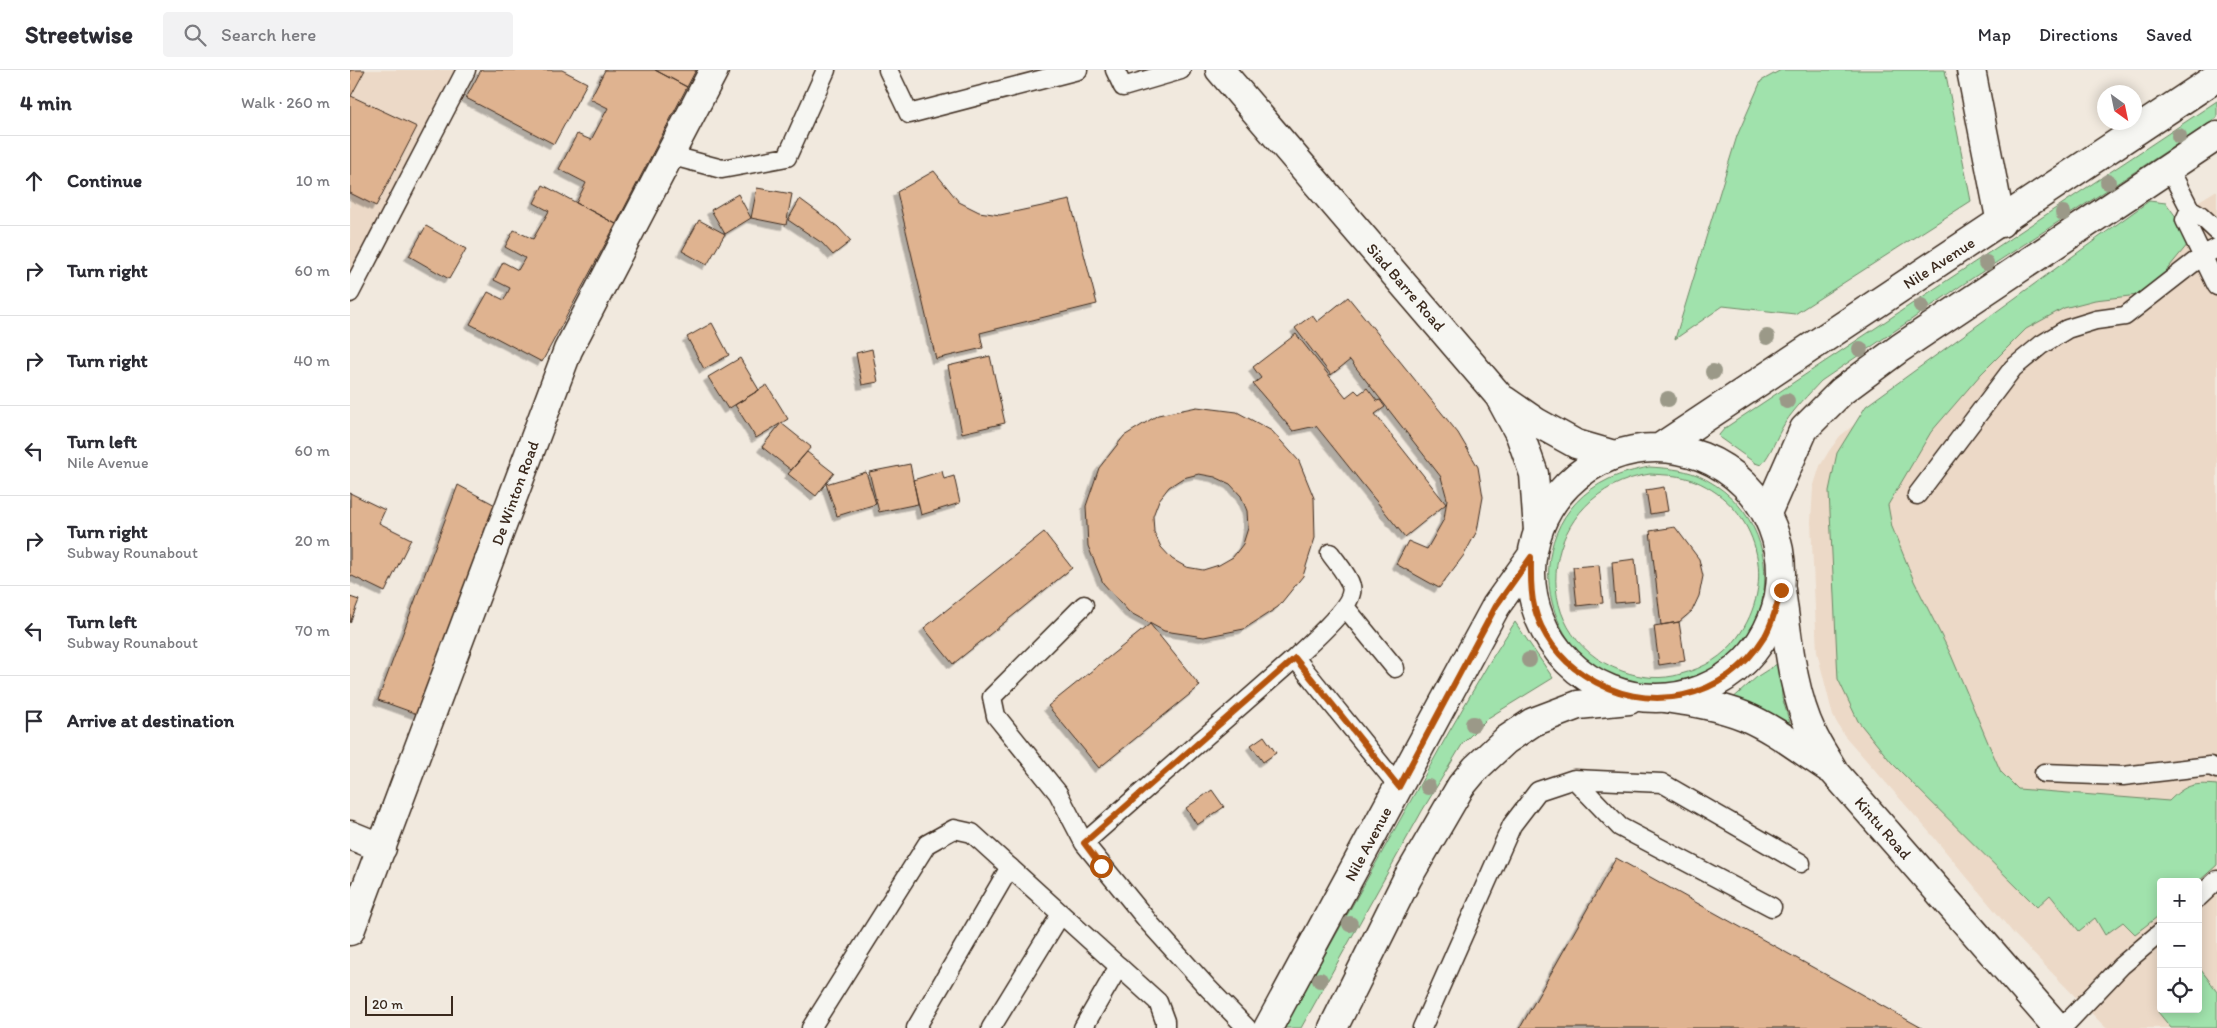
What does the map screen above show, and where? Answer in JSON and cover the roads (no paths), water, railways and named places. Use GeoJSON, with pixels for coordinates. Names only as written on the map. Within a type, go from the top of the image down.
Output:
{"type":"FeatureCollection","features":[{"type":"Feature","properties":{"kind":"main road","name":"De Winton Road"},"geometry":{"type":"LineString","coordinates":[[350,932],[568,350],[714,70]]}},
{"type":"Feature","properties":{"kind":"main road","name":"Siad Barre Road"},"geometry":{"type":"LineString","coordinates":[[1220,70],[1499,396],[1520,435],[1534,474],[1538,531]]}},
{"type":"Feature","properties":{"kind":"main road"},"geometry":{"type":"LineString","coordinates":[[1971,70],[2001,223]]}},
{"type":"Feature","properties":{"kind":"main road","name":"Nile Avenue"},"geometry":{"type":"LineString","coordinates":[[1661,447],[2217,78]]}},
{"type":"Feature","properties":{"kind":"main road"},"geometry":{"type":"LineString","coordinates":[[1767,513],[1804,429],[1842,391],[1900,348],[2217,136]]}},
{"type":"Feature","properties":{"kind":"main road"},"geometry":{"type":"LineString","coordinates":[[1499,396],[1536,422],[1576,444],[1614,455]]}},
{"type":"Feature","properties":{"kind":"main road"},"geometry":{"type":"LineString","coordinates":[[1332,1028],[1407,879],[1461,786],[1484,759],[1517,732],[1533,722],[1578,705],[1654,698],[1690,694],[1712,685],[1733,672],[1745,661],[1765,635],[1775,613],[1781,590],[1782,563],[1777,537],[1767,513],[1751,490],[1730,471],[1706,457],[1679,449],[1661,447],[1614,455],[1586,469],[1566,486],[1549,507],[1538,531],[1531,557],[1530,582],[1535,607],[1543,630],[1557,651],[1575,670],[1596,683],[1619,693],[1654,698],[1706,704],[1745,717],[1777,734],[1835,773]]}},
{"type":"Feature","properties":{"kind":"main road","name":"Nile Avenue"},"geometry":{"type":"LineString","coordinates":[[1268,1028],[1496,606],[1531,557]]}},
{"type":"Feature","properties":{"kind":"main road","name":"Kintu Road"},"geometry":{"type":"LineString","coordinates":[[1781,590],[1793,668],[1801,703],[1812,732],[1835,773],[2058,1028]]}},
{"type":"Feature","properties":{"kind":"main road"},"geometry":{"type":"LineString","coordinates":[[350,835],[382,848]]}},
{"type":"Feature","properties":{"kind":"lane"},"geometry":{"type":"LineString","coordinates":[[350,292],[466,70]]}},
{"type":"Feature","properties":{"kind":"lane"},"geometry":{"type":"LineString","coordinates":[[669,155],[722,169],[787,158],[826,70]]}},
{"type":"Feature","properties":{"kind":"lane"},"geometry":{"type":"LineString","coordinates":[[888,70],[909,114],[1078,70]]}},
{"type":"Feature","properties":{"kind":"lane"},"geometry":{"type":"LineString","coordinates":[[1115,70],[1123,87],[1181,70]]}},
{"type":"Feature","properties":{"kind":"lane"},"geometry":{"type":"LineString","coordinates":[[2169,168],[2190,209],[2200,215],[2217,231]]}},
{"type":"Feature","properties":{"kind":"lane"},"geometry":{"type":"LineString","coordinates":[[2190,209],[2186,220],[2210,252],[2217,286]]}},
{"type":"Feature","properties":{"kind":"lane"},"geometry":{"type":"LineString","coordinates":[[1917,495],[2013,368],[2040,345],[2067,329],[2096,320],[2125,316],[2210,252]]}},
{"type":"Feature","properties":{"kind":"lane"},"geometry":{"type":"LineString","coordinates":[[1084,843],[1295,658],[1345,607],[1352,596],[1351,586],[1330,553]]}},
{"type":"Feature","properties":{"kind":"lane"},"geometry":{"type":"LineString","coordinates":[[1084,605],[992,697],[996,716],[1058,793],[1084,843],[1151,925],[1247,1028]]}},
{"type":"Feature","properties":{"kind":"lane"},"geometry":{"type":"LineString","coordinates":[[1345,607],[1395,668]]}},
{"type":"Feature","properties":{"kind":"lane"},"geometry":{"type":"LineString","coordinates":[[1295,658],[1399,787]]}},
{"type":"Feature","properties":{"kind":"lane"},"geometry":{"type":"LineString","coordinates":[[2044,773],[2123,776],[2210,766],[2217,769]]}},
{"type":"Feature","properties":{"kind":"lane"},"geometry":{"type":"LineString","coordinates":[[1574,779],[1620,827],[1772,907]]}},
{"type":"Feature","properties":{"kind":"lane"},"geometry":{"type":"LineString","coordinates":[[1422,1028],[1512,825],[1538,790],[1574,779],[1662,783],[1801,863]]}},
{"type":"Feature","properties":{"kind":"lane"},"geometry":{"type":"LineString","coordinates":[[811,1028],[927,844],[954,829],[972,833],[1158,1002],[1165,1021],[1165,1028]]}},
{"type":"Feature","properties":{"kind":"lane"},"geometry":{"type":"LineString","coordinates":[[916,1028],[1010,867]]}},
{"type":"Feature","properties":{"kind":"lane"},"geometry":{"type":"LineString","coordinates":[[2202,894],[2217,880]]}},
{"type":"Feature","properties":{"kind":"lane"},"geometry":{"type":"LineString","coordinates":[[991,1028],[1062,914]]}},
{"type":"Feature","properties":{"kind":"lane"},"geometry":{"type":"LineString","coordinates":[[2062,1028],[2121,966],[2157,935]]}},
{"type":"Feature","properties":{"kind":"lane"},"geometry":{"type":"LineString","coordinates":[[1083,1028],[1119,966]]}}]}
